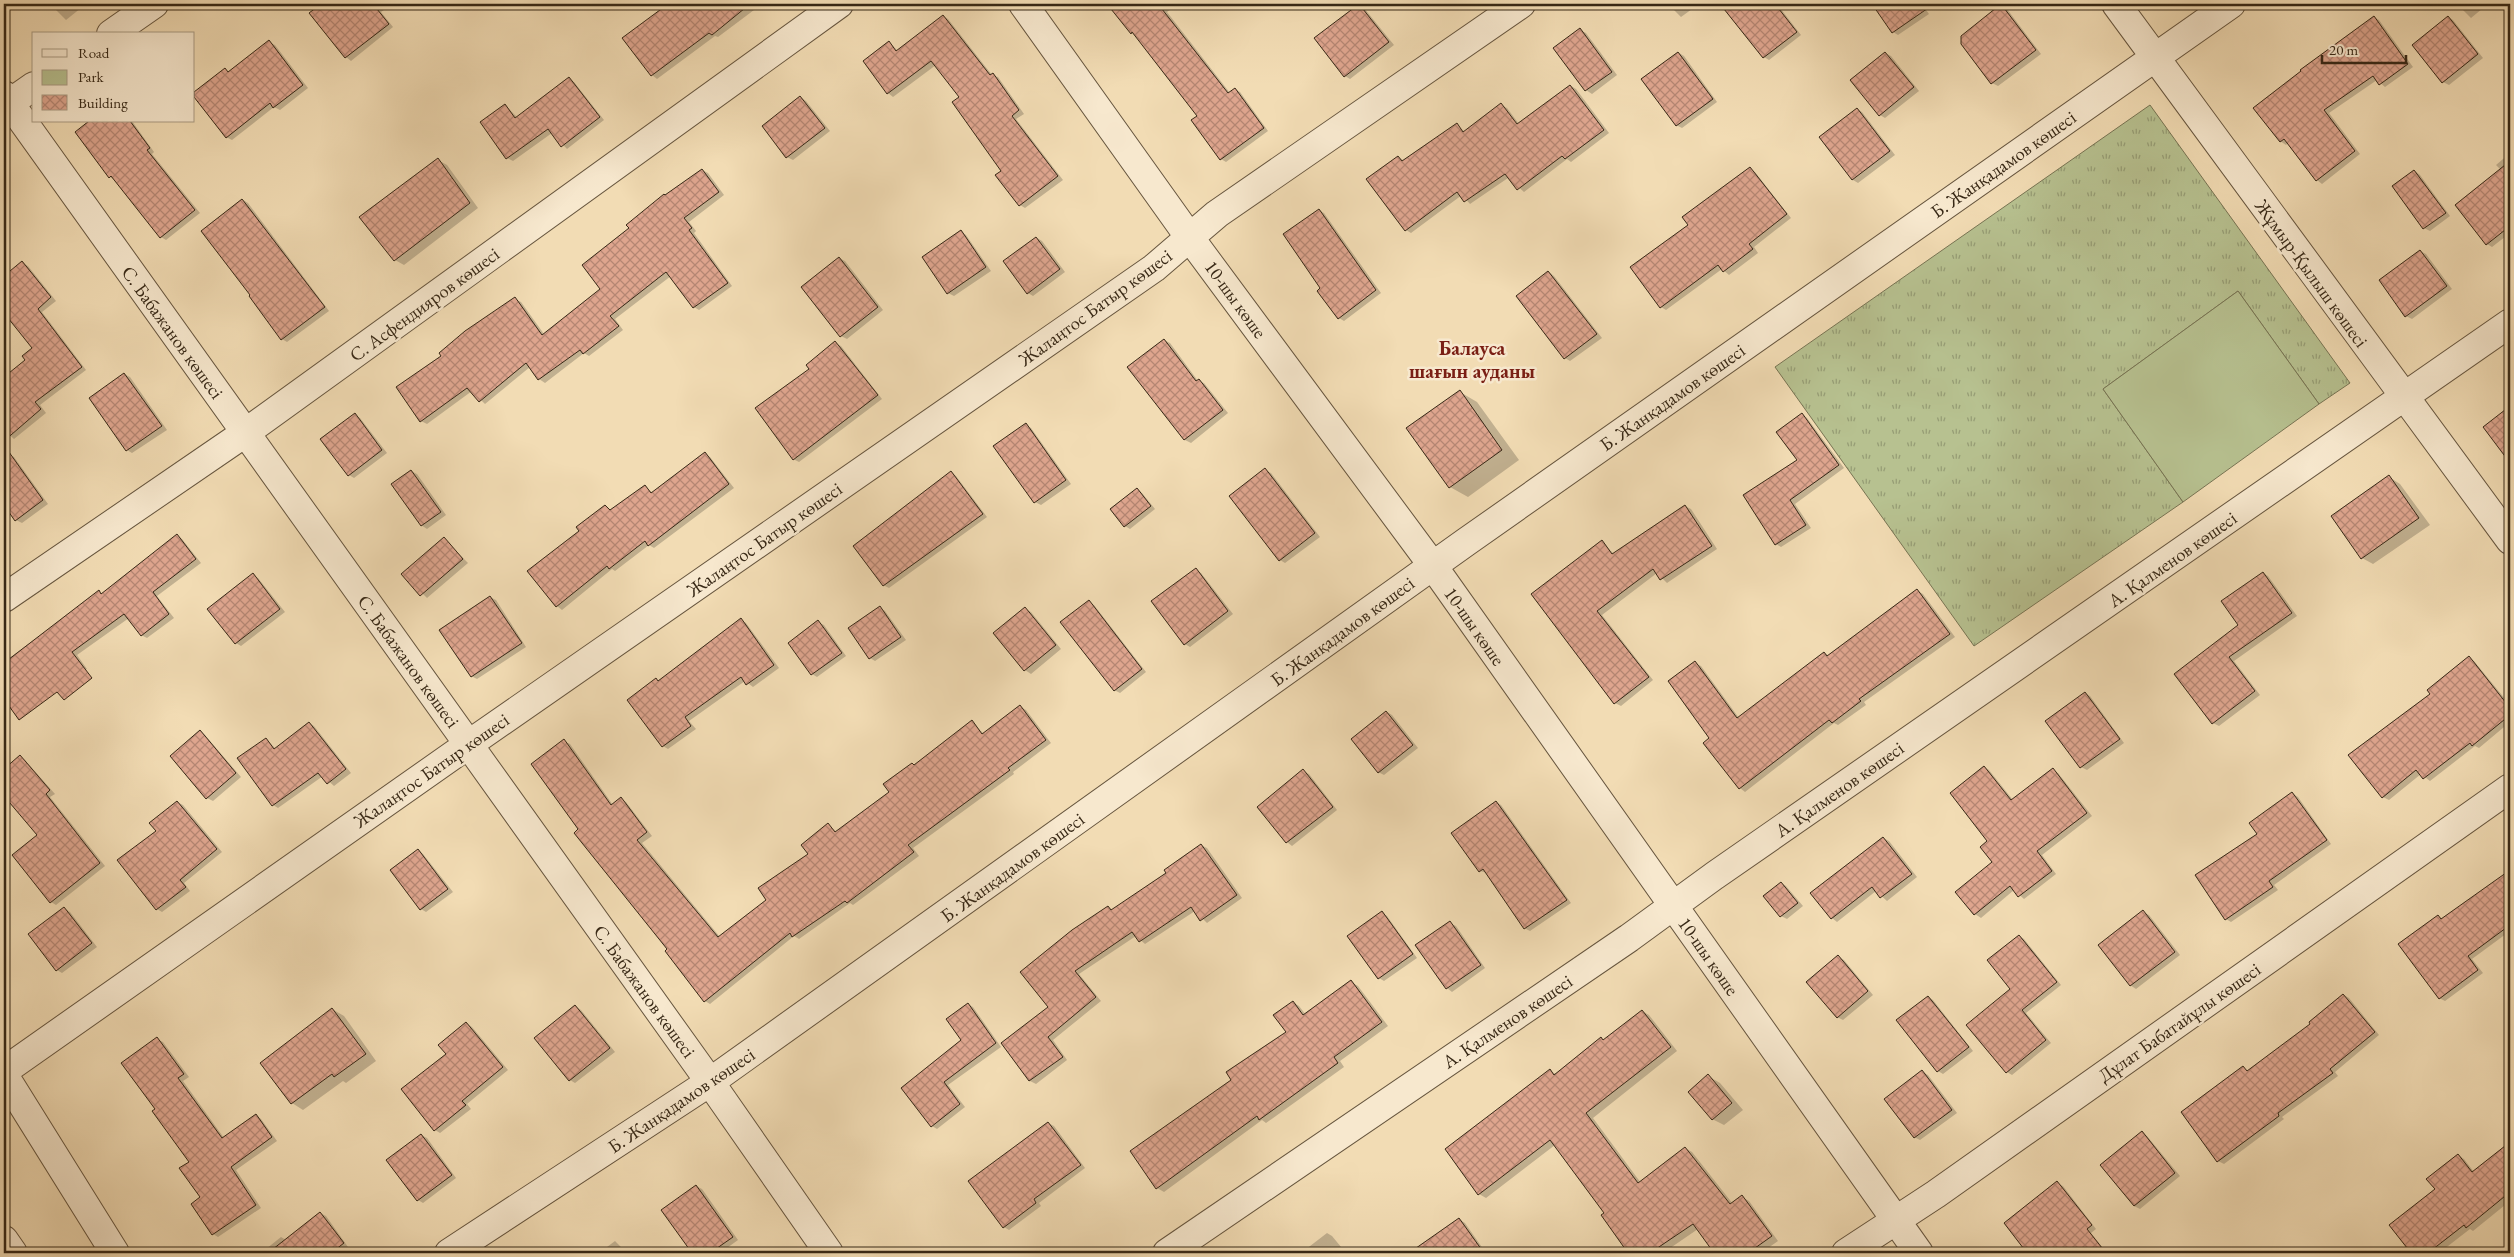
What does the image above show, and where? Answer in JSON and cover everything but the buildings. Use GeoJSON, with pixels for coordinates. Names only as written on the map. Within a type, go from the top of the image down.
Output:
{"type":"FeatureCollection","features":[{"type":"Feature","properties":{"kind":"street"},"geometry":{"type":"LineString","coordinates":[[114,32],[154,4]]}},
{"type":"Feature","properties":{"kind":"street","name":"С. Асфендияров көшесі"},"geometry":{"type":"LineString","coordinates":[[4,598],[245,433],[839,4]]}},
{"type":"Feature","properties":{"kind":"street","name":"10-шы көше"},"geometry":{"type":"LineString","coordinates":[[1023,4],[1190,238],[1433,566],[1919,1253]]}},
{"type":"Feature","properties":{"kind":"street","name":"Жалаңтос Батыр көшесі"},"geometry":{"type":"LineString","coordinates":[[4,1073],[469,744],[1145,273],[1225,208],[1521,4]]}},
{"type":"Feature","properties":{"kind":"street","name":"Жұмыр-Қылыш көшесі"},"geometry":{"type":"LineString","coordinates":[[2116,4],[2510,540]]}},
{"type":"Feature","properties":{"kind":"street","name":"Б. Жанқадамов көшесі"},"geometry":{"type":"LineString","coordinates":[[449,1253],[710,1082],[1433,566],[2231,4]]}},
{"type":"Feature","properties":{"kind":"street"},"geometry":{"type":"LineString","coordinates":[[6,102],[32,87]]}},
{"type":"Feature","properties":{"kind":"street","name":"С. Бабажанов көшесі"},"geometry":{"type":"LineString","coordinates":[[6,102],[469,744],[710,1082],[829,1253]]}},
{"type":"Feature","properties":{"kind":"street","name":"А. Қалменов көшесі"},"geometry":{"type":"LineString","coordinates":[[1167,1253],[1673,906],[2510,323]]}},
{"type":"Feature","properties":{"kind":"street","name":"Дұлат Бабатайұлы көшесі"},"geometry":{"type":"LineString","coordinates":[[1846,1253],[1896,1220],[2510,788]]}},
{"type":"Feature","properties":{"kind":"street"},"geometry":{"type":"LineString","coordinates":[[4,1073],[115,1253]]}},
{"type":"Feature","properties":{"kind":"street"},"geometry":{"type":"LineString","coordinates":[[4,1240],[13,1253]]}},
{"type":"Feature","properties":{"kind":"green space"},"geometry":{"type":"Polygon","coordinates":[[[2150,105],[2350,383],[2319,404],[2238,291],[2103,389],[2183,502],[1974,646],[1775,367],[2150,105]]]}},
{"type":"Feature","properties":{"kind":"green space"},"geometry":{"type":"Polygon","coordinates":[[[2238,291],[2319,404],[2183,502],[2103,389],[2238,291]]]}},
{"type":"Feature","properties":{"kind":"district","name":"Балауса шағын ауданы"},"geometry":{"type":"Point","coordinates":[1472,360]}}]}
